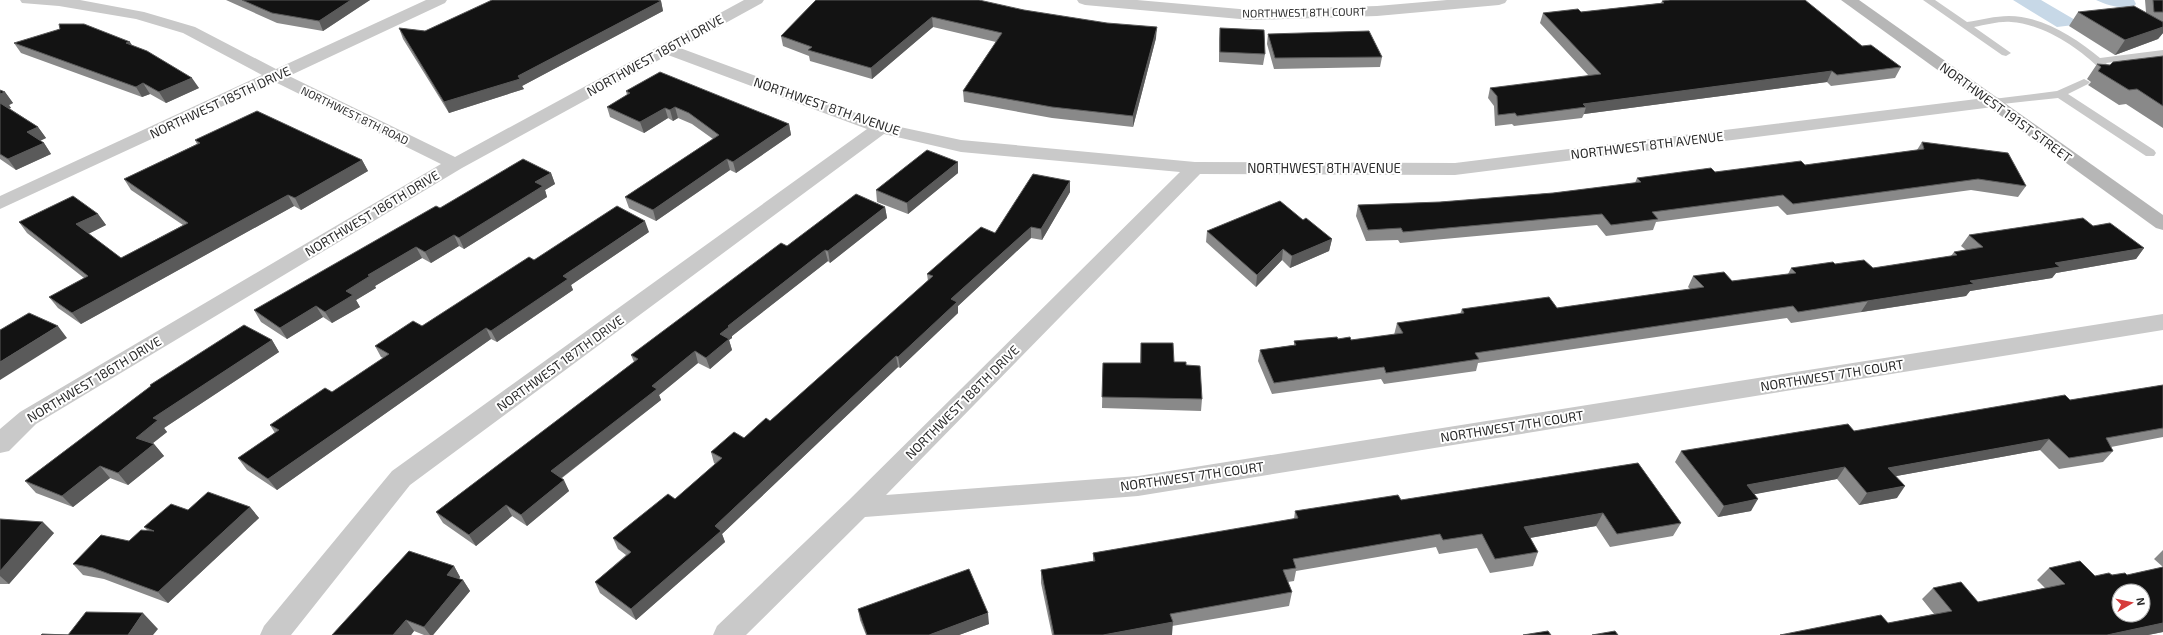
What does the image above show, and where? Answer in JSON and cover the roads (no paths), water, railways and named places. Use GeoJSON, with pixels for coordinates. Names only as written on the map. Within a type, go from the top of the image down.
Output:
{"type":"FeatureCollection","features":[{"type":"Feature","properties":{"kind":"street","name":"NORTHWEST 8TH ROAD"},"geometry":{"type":"LineString","coordinates":[[28,0],[59,1],[138,15],[189,30],[276,76],[455,164]]}},
{"type":"Feature","properties":{"kind":"street","name":"NORTHWEST 185TH DRIVE"},"geometry":{"type":"LineString","coordinates":[[0,203],[439,0]]}},
{"type":"Feature","properties":{"kind":"street","name":"NORTHWEST 186TH DRIVE"},"geometry":{"type":"LineString","coordinates":[[0,444],[28,418],[455,164],[756,0]]}},
{"type":"Feature","properties":{"kind":"street","name":"NORTHWEST 8TH COURT"},"geometry":{"type":"LineString","coordinates":[[1085,0],[1251,15],[1377,11],[1499,0]]}},
{"type":"Feature","properties":{"kind":"street","name":"NORTHWEST 191ST STREET"},"geometry":{"type":"LineString","coordinates":[[1849,0],[2163,224]]}},
{"type":"Feature","properties":{"kind":"street","name":"NORTHWEST 8TH AVENUE"},"geometry":{"type":"LineString","coordinates":[[668,49],[882,128],[961,146],[1195,168],[1455,169],[1993,102]]}},
{"type":"Feature","properties":{"kind":"street","name":"NORTHWEST 187TH DRIVE"},"geometry":{"type":"LineString","coordinates":[[274,635],[401,478],[882,128]]}},
{"type":"Feature","properties":{"kind":"street","name":"NORTHWEST 188TH DRIVE"},"geometry":{"type":"LineString","coordinates":[[727,635],[858,507],[1195,168]]}},
{"type":"Feature","properties":{"kind":"street","name":"NORTHWEST 7TH COURT"},"geometry":{"type":"LineString","coordinates":[[858,507],[1138,486],[2163,322]]}},
{"type":"Feature","properties":{"kind":"lane"},"geometry":{"type":"LineString","coordinates":[[1928,0],[2006,53]]}},
{"type":"Feature","properties":{"kind":"lane"},"geometry":{"type":"LineString","coordinates":[[1964,25],[2010,19],[2029,21],[2050,30],[2099,61],[2107,70],[2099,75]]}},
{"type":"Feature","properties":{"kind":"lane"},"geometry":{"type":"LineString","coordinates":[[2099,61],[2163,53]]}},
{"type":"Feature","properties":{"kind":"lane"},"geometry":{"type":"LineString","coordinates":[[1993,102],[2060,94],[2084,82]]}},
{"type":"Feature","properties":{"kind":"lane"},"geometry":{"type":"LineString","coordinates":[[2060,94],[2150,153]]}},
{"type":"Feature","properties":{"kind":"water"},"geometry":{"type":"Polygon","coordinates":[[[2013,0],[2041,0],[2082,24],[2057,27],[2013,0]]]}},
{"type":"Feature","properties":{"kind":"water"},"geometry":{"type":"Polygon","coordinates":[[[2096,0],[2134,0],[2136,4],[2129,7],[2120,7],[2096,0]]]}}]}
